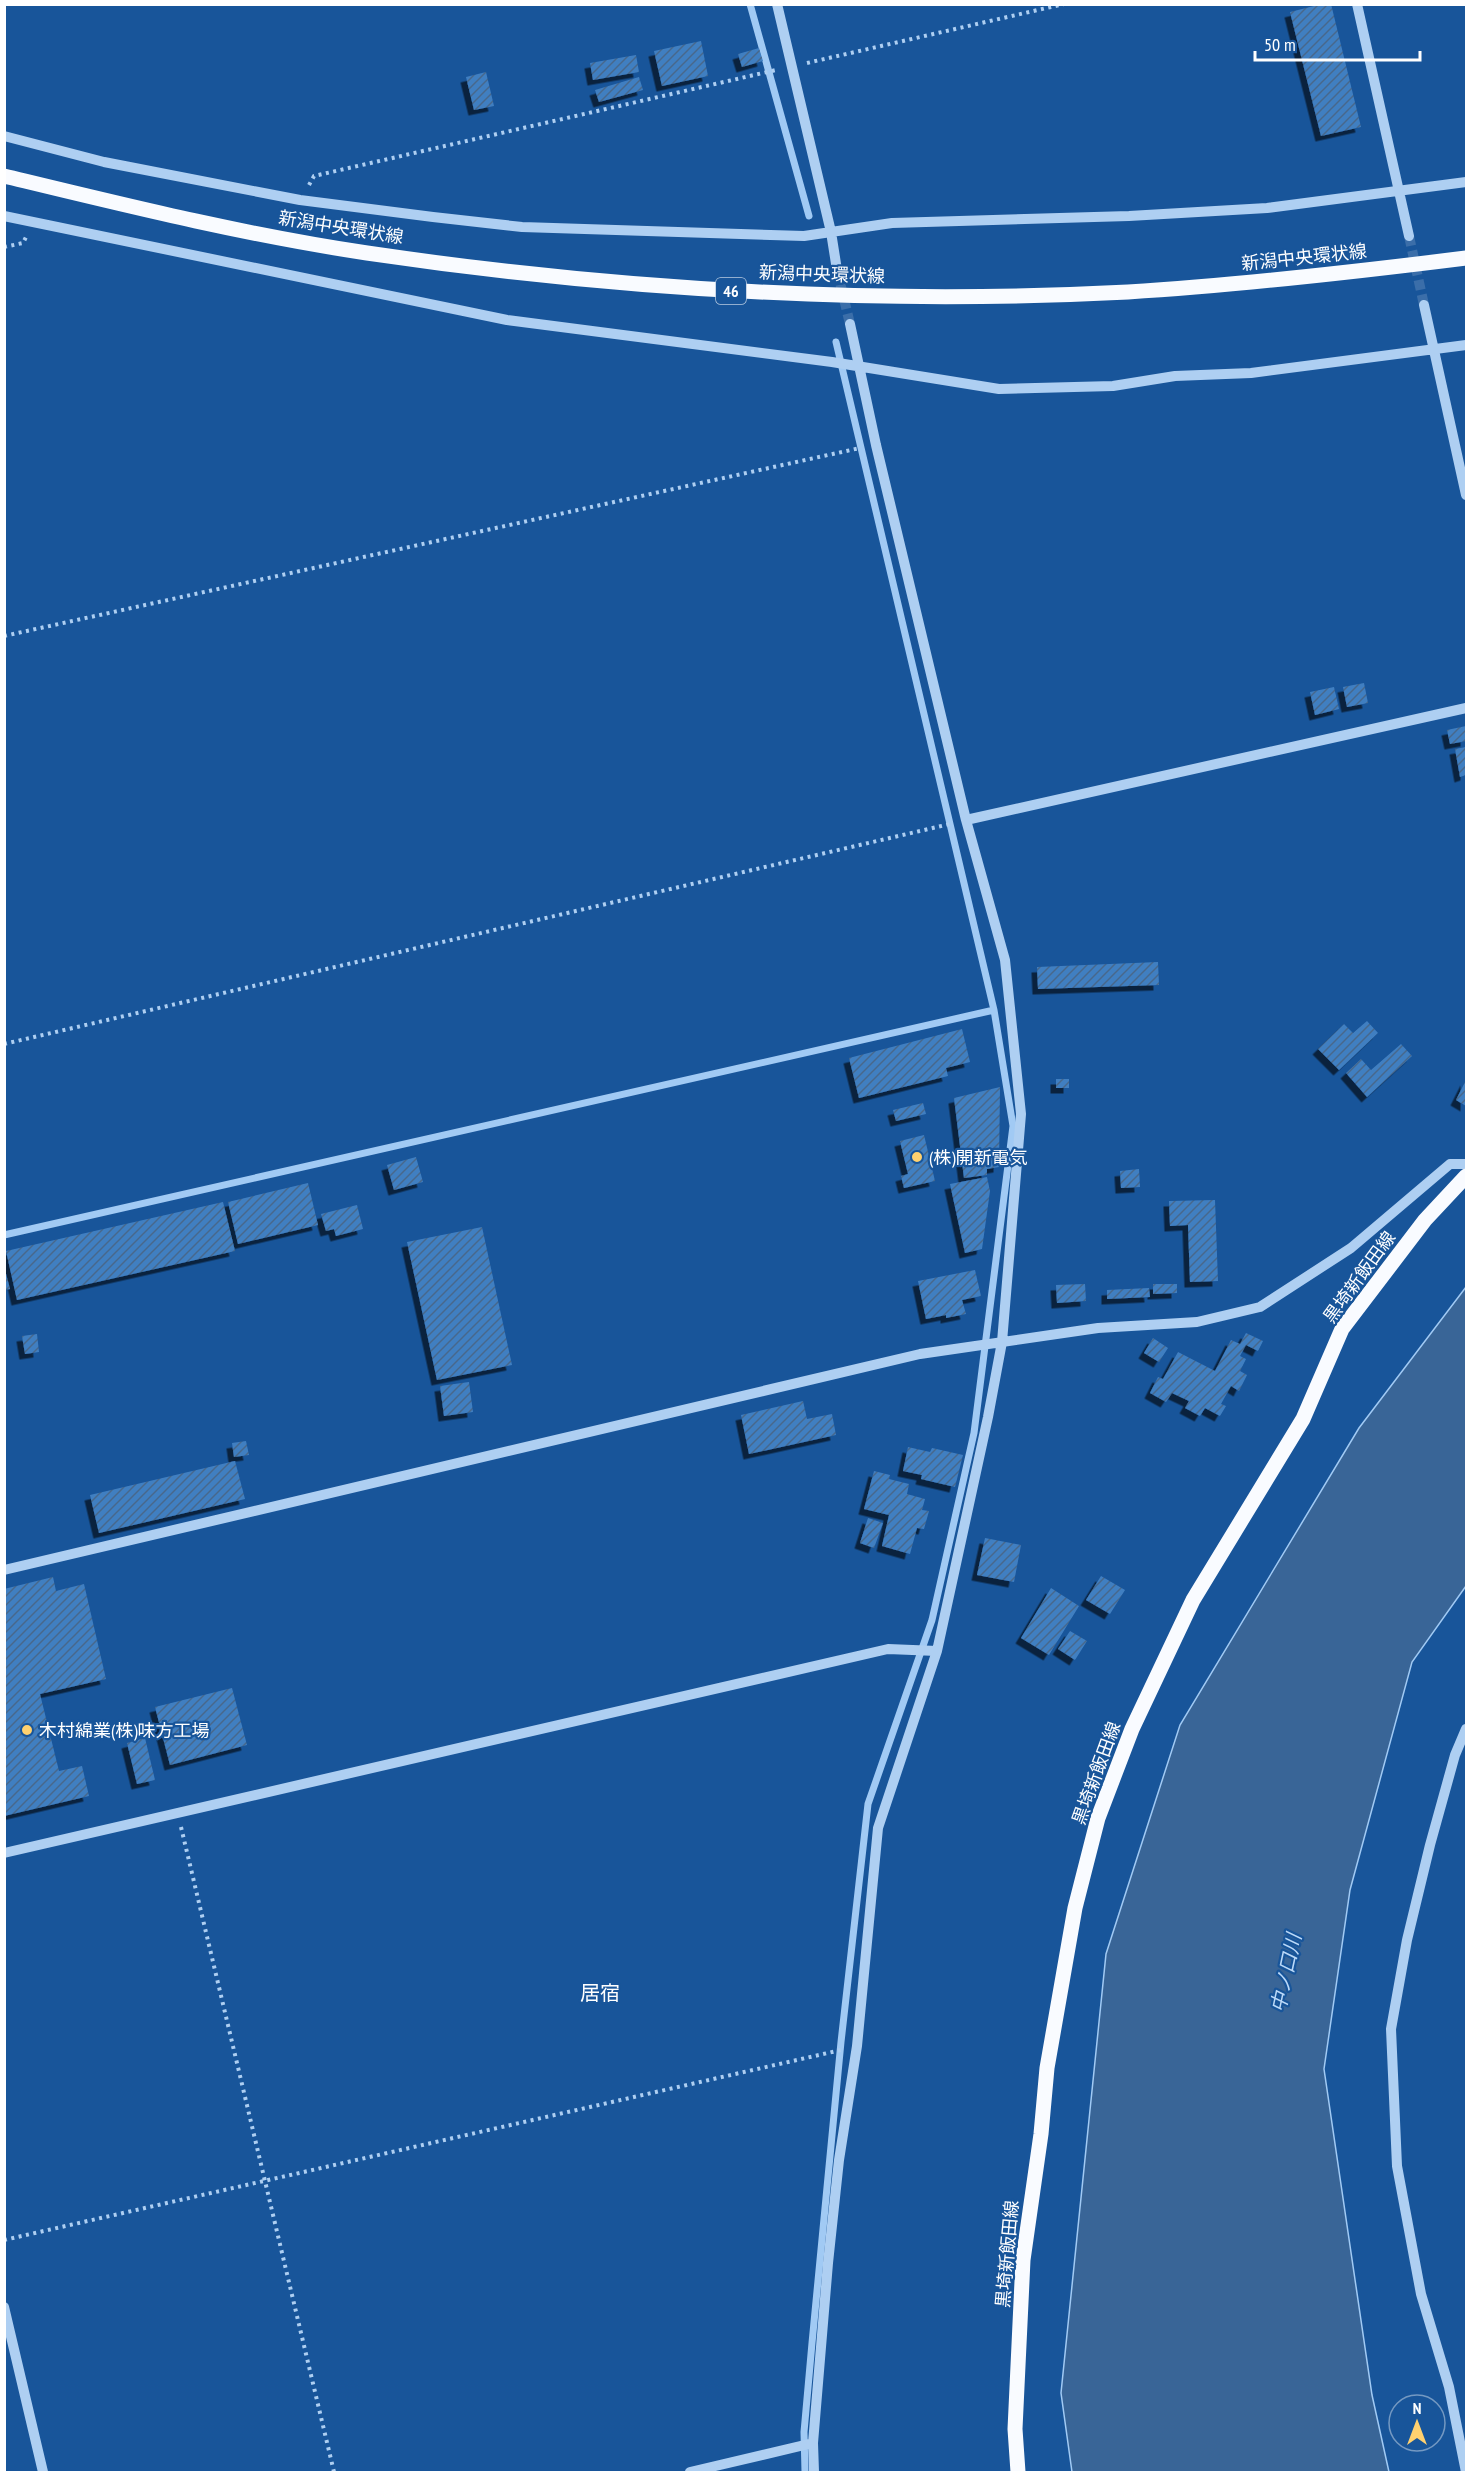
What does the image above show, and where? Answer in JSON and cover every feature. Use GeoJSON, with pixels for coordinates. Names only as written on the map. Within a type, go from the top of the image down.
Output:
{"type":"FeatureCollection","features":[{"type":"Feature","properties":{"kind":"main road","name":"新潟中央環状線"},"geometry":{"type":"LineString","coordinates":[[4,176],[251,232],[365,252],[586,279],[718,290],[877,296],[1125,292],[1231,285],[1467,258]]}},
{"type":"Feature","properties":{"kind":"main road","name":"黒埼新飯田線"},"geometry":{"type":"LineString","coordinates":[[1018,2472],[1016,2429],[1023,2260],[1041,2134],[1047,2068],[1074,1908],[1098,1818],[1132,1729],[1193,1600],[1303,1419],[1342,1329],[1425,1220],[1467,1176]]}},
{"type":"Feature","properties":{"kind":"street"},"geometry":{"type":"LineString","coordinates":[[777,4],[831,232],[837,270]]}},
{"type":"Feature","properties":{"kind":"street"},"geometry":{"type":"LineString","coordinates":[[1357,4],[1409,236]]}},
{"type":"Feature","properties":{"kind":"street"},"geometry":{"type":"LineString","coordinates":[[4,136],[104,162],[300,200],[522,227],[804,236],[892,223],[1129,216],[1267,208],[1467,182]]}},
{"type":"Feature","properties":{"kind":"street"},"geometry":{"type":"LineString","coordinates":[[4,216],[507,320],[861,367],[999,388],[1113,386],[1176,376],[1251,373],[1467,345]]}},
{"type":"Feature","properties":{"kind":"street"},"geometry":{"type":"LineString","coordinates":[[1424,305],[1467,495]]}},
{"type":"Feature","properties":{"kind":"street"},"geometry":{"type":"LineString","coordinates":[[814,2472],[813,2443],[828,2263],[839,2160],[856,2046],[878,1828],[937,1651],[988,1417],[1002,1342],[1021,1114],[1005,960],[966,820],[876,445],[850,324]]}},
{"type":"Feature","properties":{"kind":"street"},"geometry":{"type":"LineString","coordinates":[[966,820],[1467,708]]}},
{"type":"Feature","properties":{"kind":"street"},"geometry":{"type":"LineString","coordinates":[[4,1570],[920,1354],[1098,1328],[1197,1322],[1260,1307],[1351,1248],[1450,1164],[1467,1164]]}},
{"type":"Feature","properties":{"kind":"street"},"geometry":{"type":"LineString","coordinates":[[4,1853],[888,1648],[937,1651]]}},
{"type":"Feature","properties":{"kind":"street"},"geometry":{"type":"LineString","coordinates":[[1466,2472],[1449,2387],[1421,2294],[1397,2166],[1391,2029],[1407,1940],[1430,1845],[1455,1755],[1467,1729]]}},
{"type":"Feature","properties":{"kind":"street"},"geometry":{"type":"LineString","coordinates":[[4,2307],[43,2472]]}},
{"type":"Feature","properties":{"kind":"street"},"geometry":{"type":"LineString","coordinates":[[690,2472],[813,2443]]}},
{"type":"Feature","properties":{"kind":"path"},"geometry":{"type":"LineString","coordinates":[[300,200],[314,176],[1064,4]]}},
{"type":"Feature","properties":{"kind":"path"},"geometry":{"type":"LineString","coordinates":[[4,248],[23,243],[33,223]]}},
{"type":"Feature","properties":{"kind":"path"},"geometry":{"type":"LineString","coordinates":[[4,636],[876,445]]}},
{"type":"Feature","properties":{"kind":"path"},"geometry":{"type":"LineString","coordinates":[[4,1044],[966,820]]}},
{"type":"Feature","properties":{"kind":"path"},"geometry":{"type":"LineString","coordinates":[[178,1812],[334,2472]]}},
{"type":"Feature","properties":{"kind":"path"},"geometry":{"type":"LineString","coordinates":[[4,2240],[856,2046]]}},
{"type":"Feature","properties":{"kind":"water","name":"中ノ口川"},"geometry":{"type":"Polygon","coordinates":[[[1466,1287],[1466,1586],[1412,1662],[1350,1890],[1324,2069],[1372,2395],[1389,2472],[1072,2472],[1061,2393],[1106,1954],[1180,1725],[1359,1428],[1466,1287]]]}},
{"type":"Feature","properties":{"kind":"building"},"geometry":{"type":"Polygon","coordinates":[[[1331,4],[1361,127],[1321,136],[1290,12],[1331,4]]]}},
{"type":"Feature","properties":{"kind":"building"},"geometry":{"type":"Polygon","coordinates":[[[701,41],[708,76],[662,86],[654,51],[701,41]]]}},
{"type":"Feature","properties":{"kind":"building"},"geometry":{"type":"Polygon","coordinates":[[[759,48],[763,61],[742,67],[738,54],[759,48]]]}},
{"type":"Feature","properties":{"kind":"building"},"geometry":{"type":"Polygon","coordinates":[[[636,55],[639,72],[593,80],[590,63],[636,55]]]}},
{"type":"Feature","properties":{"kind":"building"},"geometry":{"type":"Polygon","coordinates":[[[486,72],[494,106],[474,110],[466,77],[486,72]]]}},
{"type":"Feature","properties":{"kind":"building"},"geometry":{"type":"Polygon","coordinates":[[[639,77],[643,90],[599,102],[595,90],[639,77]]]}},
{"type":"Feature","properties":{"kind":"building"},"geometry":{"type":"Polygon","coordinates":[[[1364,683],[1368,703],[1347,707],[1343,687],[1364,683]]]}},
{"type":"Feature","properties":{"kind":"building"},"geometry":{"type":"Polygon","coordinates":[[[1334,687],[1339,709],[1315,715],[1310,692],[1334,687]]]}},
{"type":"Feature","properties":{"kind":"building"},"geometry":{"type":"Polygon","coordinates":[[[1466,726],[1466,741],[1450,744],[1447,730],[1466,726]]]}},
{"type":"Feature","properties":{"kind":"building"},"geometry":{"type":"Polygon","coordinates":[[[1466,747],[1466,775],[1460,777],[1455,749],[1466,747]]]}},
{"type":"Feature","properties":{"kind":"building"},"geometry":{"type":"Polygon","coordinates":[[[1158,962],[1159,985],[1038,989],[1037,967],[1158,962]]]}},
{"type":"Feature","properties":{"kind":"building"},"geometry":{"type":"Polygon","coordinates":[[[1367,1021],[1378,1033],[1339,1070],[1318,1049],[1344,1024],[1353,1033],[1367,1021]]]}},
{"type":"Feature","properties":{"kind":"building"},"geometry":{"type":"Polygon","coordinates":[[[962,1029],[970,1062],[946,1068],[948,1076],[859,1098],[849,1058],[962,1029]]]}},
{"type":"Feature","properties":{"kind":"building"},"geometry":{"type":"Polygon","coordinates":[[[1401,1044],[1412,1056],[1367,1097],[1346,1073],[1361,1059],[1371,1070],[1401,1044]]]}},
{"type":"Feature","properties":{"kind":"building"},"geometry":{"type":"Polygon","coordinates":[[[1056,1079],[1069,1079],[1069,1088],[1056,1088],[1056,1079]]]}},
{"type":"Feature","properties":{"kind":"building"},"geometry":{"type":"Polygon","coordinates":[[[1466,1080],[1466,1106],[1456,1100],[1466,1080]]]}},
{"type":"Feature","properties":{"kind":"building"},"geometry":{"type":"Polygon","coordinates":[[[1000,1087],[999,1167],[987,1169],[987,1175],[964,1178],[954,1098],[1000,1087]]]}},
{"type":"Feature","properties":{"kind":"building"},"geometry":{"type":"Polygon","coordinates":[[[923,1103],[926,1114],[896,1121],[893,1110],[923,1103]]]}},
{"type":"Feature","properties":{"kind":"building","name":"(株)開新電気"},"geometry":{"type":"Polygon","coordinates":[[[924,1135],[935,1181],[904,1188],[901,1176],[908,1174],[900,1141],[924,1135]]]}},
{"type":"Feature","properties":{"kind":"building"},"geometry":{"type":"Polygon","coordinates":[[[416,1157],[423,1182],[394,1190],[387,1165],[416,1157]]]}},
{"type":"Feature","properties":{"kind":"building"},"geometry":{"type":"Polygon","coordinates":[[[1139,1169],[1140,1187],[1121,1188],[1120,1171],[1139,1169]]]}},
{"type":"Feature","properties":{"kind":"building"},"geometry":{"type":"Polygon","coordinates":[[[987,1177],[990,1191],[982,1249],[965,1253],[950,1184],[987,1177]]]}},
{"type":"Feature","properties":{"kind":"building"},"geometry":{"type":"Polygon","coordinates":[[[308,1183],[318,1225],[238,1244],[228,1202],[308,1183]]]}},
{"type":"Feature","properties":{"kind":"building"},"geometry":{"type":"Polygon","coordinates":[[[1215,1200],[1218,1281],[1190,1282],[1188,1225],[1170,1226],[1169,1201],[1215,1200]]]}},
{"type":"Feature","properties":{"kind":"building"},"geometry":{"type":"Polygon","coordinates":[[[223,1202],[235,1251],[17,1300],[6,1251],[223,1202]]]}},
{"type":"Feature","properties":{"kind":"building"},"geometry":{"type":"Polygon","coordinates":[[[357,1205],[363,1229],[336,1236],[334,1229],[326,1231],[321,1214],[357,1205]]]}},
{"type":"Feature","properties":{"kind":"building"},"geometry":{"type":"Polygon","coordinates":[[[482,1227],[512,1365],[437,1380],[407,1242],[482,1227]]]}},
{"type":"Feature","properties":{"kind":"building"},"geometry":{"type":"Polygon","coordinates":[[[975,1270],[981,1296],[962,1300],[966,1314],[926,1319],[918,1281],[975,1270]]]}},
{"type":"Feature","properties":{"kind":"building"},"geometry":{"type":"Polygon","coordinates":[[[4,1271],[10,1289],[4,1290],[4,1271]]]}},
{"type":"Feature","properties":{"kind":"building"},"geometry":{"type":"Polygon","coordinates":[[[1085,1284],[1086,1301],[1057,1303],[1056,1285],[1085,1284]]]}},
{"type":"Feature","properties":{"kind":"building"},"geometry":{"type":"Polygon","coordinates":[[[1153,1284],[1177,1284],[1177,1293],[1153,1294],[1153,1284]]]}},
{"type":"Feature","properties":{"kind":"building"},"geometry":{"type":"Polygon","coordinates":[[[1149,1288],[1150,1297],[1107,1299],[1107,1290],[1149,1288]]]}},
{"type":"Feature","properties":{"kind":"building"},"geometry":{"type":"Polygon","coordinates":[[[1246,1333],[1263,1341],[1258,1351],[1246,1345],[1240,1356],[1246,1359],[1240,1371],[1247,1375],[1239,1391],[1231,1386],[1221,1404],[1226,1406],[1220,1416],[1205,1408],[1200,1416],[1185,1408],[1189,1401],[1172,1393],[1166,1402],[1150,1393],[1158,1377],[1163,1379],[1178,1352],[1215,1371],[1231,1340],[1240,1344],[1246,1333]]]}},
{"type":"Feature","properties":{"kind":"building"},"geometry":{"type":"Polygon","coordinates":[[[37,1334],[39,1352],[25,1354],[22,1336],[37,1334]]]}},
{"type":"Feature","properties":{"kind":"building"},"geometry":{"type":"Polygon","coordinates":[[[1153,1338],[1168,1348],[1159,1362],[1144,1353],[1153,1338]]]}},
{"type":"Feature","properties":{"kind":"building"},"geometry":{"type":"Polygon","coordinates":[[[469,1382],[473,1412],[444,1416],[440,1386],[469,1382]]]}},
{"type":"Feature","properties":{"kind":"building"},"geometry":{"type":"Polygon","coordinates":[[[803,1401],[807,1419],[832,1414],[836,1435],[749,1454],[741,1415],[803,1401]]]}},
{"type":"Feature","properties":{"kind":"building"},"geometry":{"type":"Polygon","coordinates":[[[246,1441],[249,1455],[234,1457],[232,1443],[246,1441]]]}},
{"type":"Feature","properties":{"kind":"building"},"geometry":{"type":"Polygon","coordinates":[[[908,1447],[930,1452],[932,1448],[963,1455],[955,1487],[921,1479],[922,1475],[903,1471],[908,1447]]]}},
{"type":"Feature","properties":{"kind":"building"},"geometry":{"type":"Polygon","coordinates":[[[235,1461],[245,1499],[99,1533],[90,1495],[235,1461]]]}},
{"type":"Feature","properties":{"kind":"building"},"geometry":{"type":"Polygon","coordinates":[[[874,1471],[890,1475],[889,1479],[909,1484],[907,1494],[925,1499],[922,1510],[929,1511],[924,1529],[917,1528],[910,1554],[882,1546],[889,1515],[864,1509],[874,1471]]]}},
{"type":"Feature","properties":{"kind":"building"},"geometry":{"type":"Polygon","coordinates":[[[868,1518],[883,1523],[874,1548],[860,1543],[868,1518]]]}},
{"type":"Feature","properties":{"kind":"building"},"geometry":{"type":"Polygon","coordinates":[[[985,1538],[1021,1545],[1014,1582],[977,1575],[985,1538]]]}},
{"type":"Feature","properties":{"kind":"building"},"geometry":{"type":"Polygon","coordinates":[[[1101,1576],[1125,1590],[1110,1614],[1086,1600],[1101,1576]]]}},
{"type":"Feature","properties":{"kind":"building","name":"木村綿業(株)味方工場"},"geometry":{"type":"Polygon","coordinates":[[[53,1577],[56,1591],[84,1584],[106,1679],[40,1694],[59,1771],[82,1766],[89,1796],[4,1816],[4,1589],[53,1577]]]}},
{"type":"Feature","properties":{"kind":"building"},"geometry":{"type":"Polygon","coordinates":[[[1051,1588],[1079,1606],[1049,1655],[1021,1638],[1051,1588]]]}},
{"type":"Feature","properties":{"kind":"building"},"geometry":{"type":"Polygon","coordinates":[[[1070,1631],[1087,1641],[1075,1660],[1058,1649],[1070,1631]]]}},
{"type":"Feature","properties":{"kind":"building"},"geometry":{"type":"Polygon","coordinates":[[[232,1688],[247,1745],[170,1765],[155,1707],[232,1688]]]}},
{"type":"Feature","properties":{"kind":"building"},"geometry":{"type":"Polygon","coordinates":[[[145,1738],[155,1780],[137,1784],[127,1743],[145,1738]]]}},
{"type":"Feature","properties":{"kind":"waterway"},"geometry":{"type":"LineString","coordinates":[[750,4],[809,216]]}},
{"type":"Feature","properties":{"kind":"waterway"},"geometry":{"type":"LineString","coordinates":[[805,2472],[804,2432],[812,2343],[841,2042],[868,1804],[932,1620],[974,1433],[1013,1126],[994,1010],[836,342]]}},
{"type":"Feature","properties":{"kind":"waterway"},"geometry":{"type":"LineString","coordinates":[[4,1235],[994,1010]]}},
{"type":"Feature","properties":{"kind":"tunnel"},"geometry":{"type":"LineString","coordinates":[[1409,236],[1424,305]]}},
{"type":"Feature","properties":{"kind":"tunnel"},"geometry":{"type":"LineString","coordinates":[[837,270],[850,324]]}},
{"type":"Feature","properties":{"kind":"place","name":"(株)開新電気"},"geometry":{"type":"Point","coordinates":[917,1157]}},
{"type":"Feature","properties":{"kind":"place","name":"木村綿業(株)味方工場"},"geometry":{"type":"Point","coordinates":[27,1730]}},
{"type":"Feature","properties":{"kind":"district","name":"居宿"},"geometry":{"type":"Point","coordinates":[600,1993]}}]}
